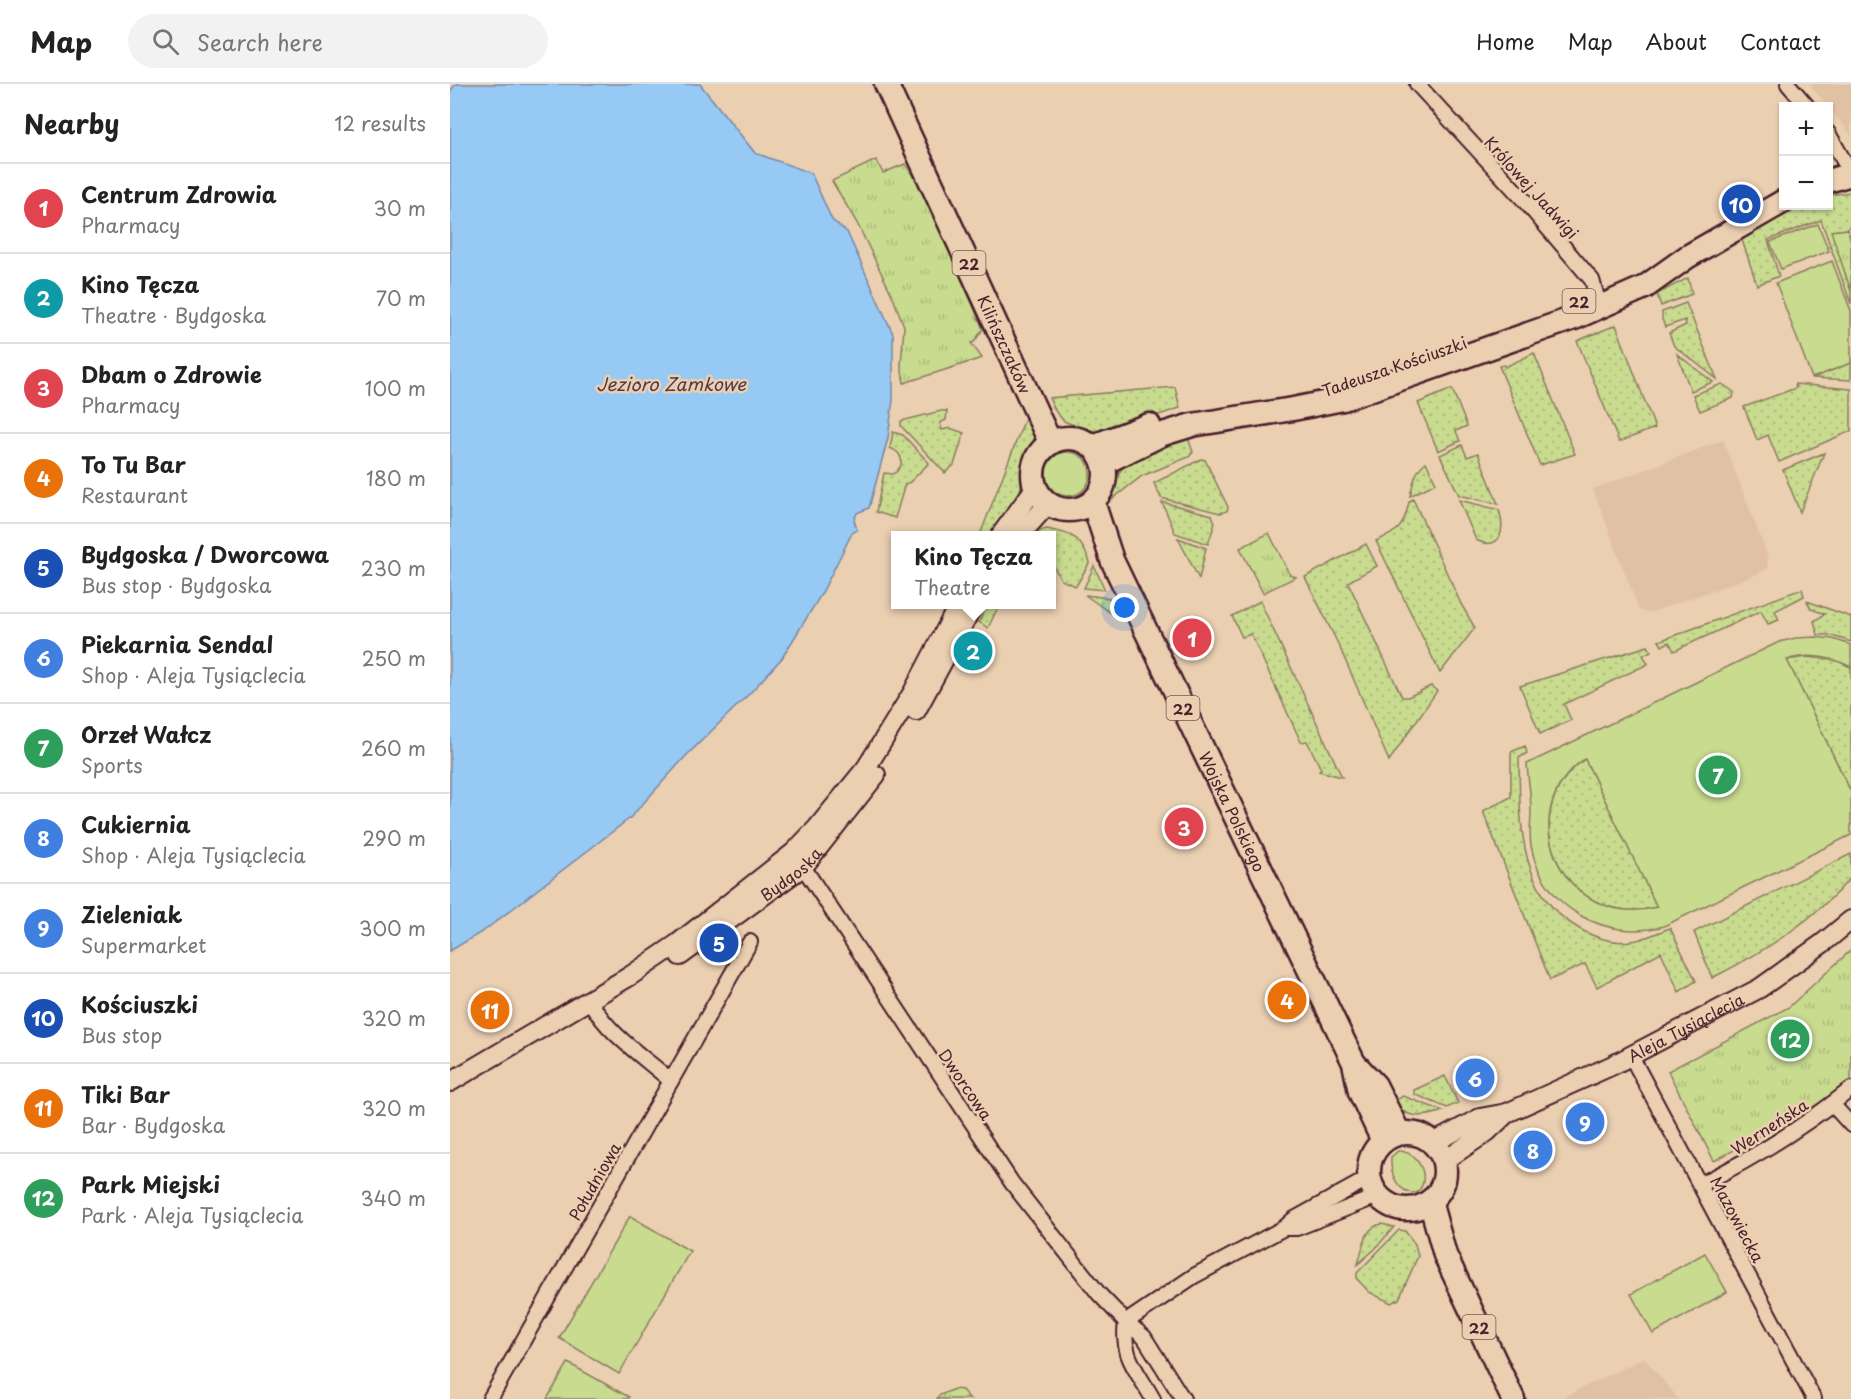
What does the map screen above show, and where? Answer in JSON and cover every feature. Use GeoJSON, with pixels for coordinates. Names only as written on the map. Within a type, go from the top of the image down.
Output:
{"type":"FeatureCollection","features":[{"type":"Feature","properties":{"kind":"main road","name":"Kilińszczaków"},"geometry":{"type":"LineString","coordinates":[[886,84],[1050,442]]}},
{"type":"Feature","properties":{"kind":"main road","name":"Tadeusza Kościuszki"},"geometry":{"type":"LineString","coordinates":[[1098,454],[1192,425],[1342,399],[1577,317],[1645,287],[1687,257],[1779,204]]}},
{"type":"Feature","properties":{"kind":"main road","name":"Tadeusza Kościuszki"},"geometry":{"type":"LineString","coordinates":[[1098,454],[1188,412],[1244,401],[1332,390],[1596,294],[1687,257]]}},
{"type":"Feature","properties":{"kind":"main road"},"geometry":{"type":"LineString","coordinates":[[1067,437],[1076,438],[1098,454],[1104,484],[1100,494],[1085,505],[1057,509],[1042,496],[1032,478],[1036,458],[1050,442],[1067,437]]}},
{"type":"Feature","properties":{"kind":"main road","name":"Wojska Polskiego"},"geometry":{"type":"LineString","coordinates":[[1085,505],[1354,1063],[1360,1092],[1391,1137]]}},
{"type":"Feature","properties":{"kind":"main road"},"geometry":{"type":"LineString","coordinates":[[1412,1133],[1423,1136],[1439,1152],[1445,1176],[1440,1190],[1421,1205],[1399,1208],[1388,1204],[1373,1187],[1369,1164],[1374,1151],[1391,1137],[1412,1133]]}},
{"type":"Feature","properties":{"kind":"main road","name":"22"},"geometry":{"type":"LineString","coordinates":[[1421,1205],[1513,1399]]}},
{"type":"Feature","properties":{"kind":"street"},"geometry":{"type":"LineString","coordinates":[[1788,84],[1804,102]]}},
{"type":"Feature","properties":{"kind":"street","name":"Królowej Jadwigi"},"geometry":{"type":"LineString","coordinates":[[1420,85],[1585,270],[1592,280],[1596,294]]}},
{"type":"Feature","properties":{"kind":"street"},"geometry":{"type":"LineString","coordinates":[[1833,142],[1845,163],[1843,176]]}},
{"type":"Feature","properties":{"kind":"street"},"geometry":{"type":"LineString","coordinates":[[1577,317],[1596,294]]}},
{"type":"Feature","properties":{"kind":"street"},"geometry":{"type":"LineString","coordinates":[[1005,531],[1042,496]]}},
{"type":"Feature","properties":{"kind":"street"},"geometry":{"type":"LineString","coordinates":[[1022,531],[1042,496]]}},
{"type":"Feature","properties":{"kind":"street","name":"Bydgoska"},"geometry":{"type":"LineString","coordinates":[[799,860],[817,828],[866,768],[913,692],[956,609]]}},
{"type":"Feature","properties":{"kind":"street","name":"Bydgoska"},"geometry":{"type":"LineString","coordinates":[[450,1082],[593,1005],[637,987],[799,860],[875,776],[925,696],[971,609]]}},
{"type":"Feature","properties":{"kind":"street","name":"Dworcowa"},"geometry":{"type":"LineString","coordinates":[[799,860],[1012,1183],[1099,1294],[1126,1322],[1144,1336],[1183,1399]]}},
{"type":"Feature","properties":{"kind":"street","name":"Aleja Tysiąclecia"},"geometry":{"type":"LineString","coordinates":[[1439,1152],[1487,1132],[1507,1113],[1631,1056],[1760,988],[1851,920]]}},
{"type":"Feature","properties":{"kind":"street","name":"Południowa"},"geometry":{"type":"LineString","coordinates":[[490,1399],[750,942]]}},
{"type":"Feature","properties":{"kind":"street"},"geometry":{"type":"LineString","coordinates":[[593,1005],[611,1029],[670,1081]]}},
{"type":"Feature","properties":{"kind":"street","name":"Mazowiecka"},"geometry":{"type":"LineString","coordinates":[[1631,1056],[1814,1399]]}},
{"type":"Feature","properties":{"kind":"street","name":"Werneńska"},"geometry":{"type":"LineString","coordinates":[[1701,1184],[1745,1162],[1851,1089]]}},
{"type":"Feature","properties":{"kind":"street"},"geometry":{"type":"LineString","coordinates":[[1832,1104],[1851,1125]]}},
{"type":"Feature","properties":{"kind":"street"},"geometry":{"type":"LineString","coordinates":[[1284,1228],[1297,1228],[1373,1187]]}},
{"type":"Feature","properties":{"kind":"street"},"geometry":{"type":"LineString","coordinates":[[1153,1399],[1126,1354],[1124,1338],[1126,1322],[1208,1269],[1284,1228],[1293,1220],[1373,1187]]}},
{"type":"Feature","properties":{"kind":"shaded area"},"geometry":{"type":"Polygon","coordinates":[[[1809,84],[1851,84],[1851,135],[1833,112],[1833,102],[1825,102],[1809,84]]]}},
{"type":"Feature","properties":{"kind":"shaded area"},"geometry":{"type":"Polygon","coordinates":[[[1723,440],[1767,554],[1768,568],[1758,574],[1652,612],[1639,610],[1593,489],[1723,440]]]}},
{"type":"Feature","properties":{"kind":"shaded area"},"geometry":{"type":"Polygon","coordinates":[[[1644,1358],[1681,1399],[1560,1399],[1644,1358]]]}},
{"type":"Feature","properties":{"kind":"green space"},"geometry":{"type":"Polygon","coordinates":[[[876,160],[883,173],[905,164],[924,192],[983,329],[971,343],[982,358],[904,383],[901,365],[904,326],[892,295],[857,223],[832,181],[876,160]]]}},
{"type":"Feature","properties":{"kind":"green space"},"geometry":{"type":"Polygon","coordinates":[[[1851,192],[1851,222],[1848,229],[1832,231],[1851,291],[1851,304],[1821,220],[1768,240],[1779,276],[1757,285],[1740,234],[1785,210],[1833,210],[1833,194],[1851,192]]]}},
{"type":"Feature","properties":{"kind":"green space"},"geometry":{"type":"Polygon","coordinates":[[[1818,224],[1829,251],[1781,269],[1770,242],[1818,224]]]}},
{"type":"Feature","properties":{"kind":"green space"},"geometry":{"type":"Polygon","coordinates":[[[1848,229],[1851,242],[1851,291],[1831,231],[1848,229]]]}},
{"type":"Feature","properties":{"kind":"green space"},"geometry":{"type":"Polygon","coordinates":[[[1832,261],[1851,311],[1851,363],[1812,378],[1776,283],[1832,261]]]}},
{"type":"Feature","properties":{"kind":"green space"},"geometry":{"type":"Polygon","coordinates":[[[1688,278],[1692,294],[1661,306],[1657,294],[1688,278]]]}},
{"type":"Feature","properties":{"kind":"green space"},"geometry":{"type":"Polygon","coordinates":[[[1686,303],[1717,379],[1674,346],[1669,333],[1686,325],[1685,320],[1665,327],[1662,312],[1686,303]]]}},
{"type":"Feature","properties":{"kind":"green space"},"geometry":{"type":"Polygon","coordinates":[[[1616,325],[1655,428],[1619,442],[1577,341],[1616,325]]]}},
{"type":"Feature","properties":{"kind":"green space"},"geometry":{"type":"Polygon","coordinates":[[[1534,353],[1575,454],[1540,465],[1499,366],[1504,365],[1505,367],[1534,353]]]}},
{"type":"Feature","properties":{"kind":"green space"},"geometry":{"type":"Polygon","coordinates":[[[1677,354],[1713,382],[1691,391],[1677,354]]]}},
{"type":"Feature","properties":{"kind":"green space"},"geometry":{"type":"Polygon","coordinates":[[[1851,363],[1851,380],[1812,378],[1851,363]]]}},
{"type":"Feature","properties":{"kind":"green space"},"geometry":{"type":"Polygon","coordinates":[[[1722,384],[1734,392],[1733,398],[1700,411],[1693,395],[1722,384]]]}},
{"type":"Feature","properties":{"kind":"green space"},"geometry":{"type":"Polygon","coordinates":[[[1795,384],[1851,389],[1851,431],[1779,462],[1768,435],[1757,440],[1744,407],[1796,388],[1795,384]]]}},
{"type":"Feature","properties":{"kind":"green space"},"geometry":{"type":"Polygon","coordinates":[[[1175,387],[1180,408],[1104,433],[1081,428],[1064,421],[1049,398],[1175,387]]]}},
{"type":"Feature","properties":{"kind":"green space"},"geometry":{"type":"Polygon","coordinates":[[[1452,389],[1467,426],[1456,431],[1460,441],[1438,451],[1418,403],[1452,389]]]}},
{"type":"Feature","properties":{"kind":"green space"},"geometry":{"type":"Polygon","coordinates":[[[947,411],[946,420],[940,423],[942,430],[950,428],[964,433],[954,465],[945,473],[901,426],[901,421],[947,411]]]}},
{"type":"Feature","properties":{"kind":"green space"},"geometry":{"type":"Polygon","coordinates":[[[1026,416],[1035,435],[1019,494],[996,531],[982,531],[1026,416]]]}},
{"type":"Feature","properties":{"kind":"green space"},"geometry":{"type":"Polygon","coordinates":[[[893,432],[903,435],[929,463],[905,484],[895,518],[876,512],[884,473],[893,474],[901,464],[898,453],[890,448],[893,432]]]}},
{"type":"Feature","properties":{"kind":"green space"},"geometry":{"type":"Polygon","coordinates":[[[1186,432],[1193,452],[1189,457],[1142,476],[1107,503],[1109,489],[1129,457],[1186,432]]]}},
{"type":"Feature","properties":{"kind":"green space"},"geometry":{"type":"Polygon","coordinates":[[[1462,445],[1467,457],[1478,453],[1498,504],[1459,495],[1440,455],[1462,445]]]}},
{"type":"Feature","properties":{"kind":"green space"},"geometry":{"type":"Polygon","coordinates":[[[1068,452],[1077,453],[1084,458],[1089,465],[1089,483],[1084,490],[1077,495],[1068,496],[1059,495],[1052,490],[1047,483],[1046,474],[1047,465],[1052,458],[1059,453],[1068,452]]]}},
{"type":"Feature","properties":{"kind":"green space"},"geometry":{"type":"Polygon","coordinates":[[[1824,453],[1800,512],[1783,470],[1824,453]]]}},
{"type":"Feature","properties":{"kind":"green space"},"geometry":{"type":"Polygon","coordinates":[[[1201,459],[1205,460],[1228,507],[1227,511],[1220,513],[1161,498],[1154,483],[1201,459]]]}},
{"type":"Feature","properties":{"kind":"green space"},"geometry":{"type":"Polygon","coordinates":[[[1426,462],[1436,483],[1410,496],[1417,473],[1426,462]]]}},
{"type":"Feature","properties":{"kind":"green space"},"geometry":{"type":"Polygon","coordinates":[[[1413,499],[1461,604],[1475,628],[1440,673],[1376,541],[1399,528],[1405,518],[1409,502],[1413,499]]]}},
{"type":"Feature","properties":{"kind":"green space"},"geometry":{"type":"Polygon","coordinates":[[[1459,500],[1499,510],[1502,524],[1500,537],[1496,541],[1485,543],[1476,540],[1459,500]]]}},
{"type":"Feature","properties":{"kind":"green space"},"geometry":{"type":"Polygon","coordinates":[[[1162,502],[1212,515],[1215,523],[1208,544],[1175,533],[1162,502]]]}},
{"type":"Feature","properties":{"kind":"green space"},"geometry":{"type":"Polygon","coordinates":[[[1056,531],[1070,535],[1079,541],[1090,562],[1076,586],[1061,580],[1056,570],[1056,531]]]}},
{"type":"Feature","properties":{"kind":"green space"},"geometry":{"type":"Polygon","coordinates":[[[1269,533],[1290,575],[1296,577],[1263,593],[1240,548],[1269,533]]]}},
{"type":"Feature","properties":{"kind":"green space"},"geometry":{"type":"Polygon","coordinates":[[[1178,538],[1206,548],[1199,579],[1178,538]]]}},
{"type":"Feature","properties":{"kind":"green space"},"geometry":{"type":"Polygon","coordinates":[[[1366,544],[1377,566],[1348,582],[1402,697],[1408,697],[1431,686],[1437,691],[1389,761],[1340,648],[1305,577],[1366,544]]]}},
{"type":"Feature","properties":{"kind":"green space"},"geometry":{"type":"Polygon","coordinates":[[[1094,566],[1105,590],[1084,588],[1094,566]]]}},
{"type":"Feature","properties":{"kind":"green space"},"geometry":{"type":"Polygon","coordinates":[[[1802,589],[1804,596],[1775,611],[1779,620],[1768,624],[1761,611],[1674,651],[1669,642],[1662,646],[1659,641],[1802,589]]]}},
{"type":"Feature","properties":{"kind":"green space"},"geometry":{"type":"Polygon","coordinates":[[[1085,595],[1109,598],[1119,619],[1085,595]]]}},
{"type":"Feature","properties":{"kind":"green space"},"geometry":{"type":"Polygon","coordinates":[[[1260,601],[1342,777],[1319,771],[1321,769],[1307,741],[1301,742],[1251,634],[1242,637],[1232,616],[1260,601]]]}},
{"type":"Feature","properties":{"kind":"green space"},"geometry":{"type":"Polygon","coordinates":[[[1807,601],[1851,617],[1851,642],[1829,635],[1818,635],[1814,621],[1825,614],[1811,609],[1807,601]]]}},
{"type":"Feature","properties":{"kind":"green space"},"geometry":{"type":"Polygon","coordinates":[[[985,609],[997,609],[988,628],[979,622],[985,609]]]}},
{"type":"Feature","properties":{"kind":"green space"},"geometry":{"type":"Polygon","coordinates":[[[1796,638],[1833,639],[1851,645],[1851,667],[1819,657],[1787,660],[1851,792],[1851,835],[1664,926],[1642,930],[1620,929],[1599,924],[1563,903],[1549,887],[1538,868],[1531,846],[1531,804],[1527,764],[1779,642],[1796,638]],[[1585,759],[1562,782],[1551,809],[1550,836],[1558,863],[1574,885],[1597,902],[1625,910],[1657,907],[1585,759]]]}},
{"type":"Feature","properties":{"kind":"green space"},"geometry":{"type":"Polygon","coordinates":[[[1648,646],[1651,651],[1643,655],[1648,664],[1564,704],[1571,720],[1540,734],[1520,686],[1648,646]]]}},
{"type":"Feature","properties":{"kind":"green space"},"geometry":{"type":"Polygon","coordinates":[[[1806,657],[1836,660],[1851,667],[1851,792],[1787,660],[1806,657]]]}},
{"type":"Feature","properties":{"kind":"green space"},"geometry":{"type":"Polygon","coordinates":[[[1525,746],[1527,753],[1519,758],[1522,829],[1533,875],[1543,895],[1558,913],[1578,928],[1603,939],[1624,942],[1646,938],[1670,928],[1696,981],[1679,992],[1661,952],[1597,987],[1585,964],[1550,980],[1483,811],[1511,797],[1511,752],[1525,746]]]}},
{"type":"Feature","properties":{"kind":"green space"},"geometry":{"type":"Polygon","coordinates":[[[1585,759],[1657,907],[1625,910],[1597,902],[1574,885],[1558,863],[1550,836],[1551,809],[1562,782],[1585,759]]]}},
{"type":"Feature","properties":{"kind":"green space"},"geometry":{"type":"Polygon","coordinates":[[[1851,854],[1851,877],[1821,908],[1769,946],[1712,978],[1694,932],[1851,854]]]}},
{"type":"Feature","properties":{"kind":"green space"},"geometry":{"type":"Polygon","coordinates":[[[1851,950],[1851,1082],[1840,1092],[1714,1161],[1668,1071],[1789,1007],[1851,950]]]}},
{"type":"Feature","properties":{"kind":"green space"},"geometry":{"type":"Polygon","coordinates":[[[1445,1076],[1458,1103],[1447,1108],[1414,1094],[1414,1090],[1445,1076]]]}},
{"type":"Feature","properties":{"kind":"green space"},"geometry":{"type":"Polygon","coordinates":[[[1403,1096],[1443,1111],[1423,1116],[1409,1114],[1399,1107],[1396,1100],[1403,1096]]]}},
{"type":"Feature","properties":{"kind":"green space"},"geometry":{"type":"Polygon","coordinates":[[[1398,1151],[1412,1155],[1421,1167],[1423,1181],[1416,1193],[1404,1190],[1393,1176],[1391,1157],[1398,1151]]]}},
{"type":"Feature","properties":{"kind":"green space"},"geometry":{"type":"Polygon","coordinates":[[[630,1216],[690,1251],[619,1374],[559,1338],[630,1216]]]}},
{"type":"Feature","properties":{"kind":"green space"},"geometry":{"type":"Polygon","coordinates":[[[1382,1224],[1394,1227],[1358,1264],[1363,1245],[1371,1229],[1382,1224]]]}},
{"type":"Feature","properties":{"kind":"green space"},"geometry":{"type":"Polygon","coordinates":[[[1399,1230],[1405,1231],[1415,1244],[1418,1256],[1399,1299],[1391,1303],[1369,1292],[1357,1279],[1357,1273],[1399,1230]]]}},
{"type":"Feature","properties":{"kind":"green space"},"geometry":{"type":"Polygon","coordinates":[[[1705,1253],[1727,1292],[1653,1334],[1631,1294],[1705,1253]]]}},
{"type":"Feature","properties":{"kind":"green space"},"geometry":{"type":"Polygon","coordinates":[[[568,1363],[629,1397],[628,1399],[547,1399],[568,1363]]]}},
{"type":"Feature","properties":{"kind":"green space"},"geometry":{"type":"Polygon","coordinates":[[[954,1389],[962,1390],[970,1399],[937,1399],[938,1396],[954,1389]]]}},
{"type":"Feature","properties":{"kind":"water","name":"Jezioro Zamkowe"},"geometry":{"type":"Polygon","coordinates":[[[456,84],[700,84],[755,153],[811,173],[832,220],[847,232],[893,334],[893,400],[888,438],[869,508],[857,513],[854,520],[857,530],[852,533],[822,593],[782,658],[685,757],[630,818],[485,930],[450,951],[450,91],[456,84]]]}},
{"type":"Feature","properties":{"kind":"place","name":"Kościuszki"},"geometry":{"type":"Point","coordinates":[1741,204]}},
{"type":"Feature","properties":{"kind":"place","name":"Centrum Zdrowia"},"geometry":{"type":"Point","coordinates":[1192,638]}},
{"type":"Feature","properties":{"kind":"place","name":"Kino Tęcza"},"geometry":{"type":"Point","coordinates":[973,651]}},
{"type":"Feature","properties":{"kind":"place","name":"Orzeł Wałcz"},"geometry":{"type":"Point","coordinates":[1718,775]}},
{"type":"Feature","properties":{"kind":"place","name":"Dbam o Zdrowie"},"geometry":{"type":"Point","coordinates":[1184,827]}},
{"type":"Feature","properties":{"kind":"place","name":"Bydgoska / Dworcowa"},"geometry":{"type":"Point","coordinates":[719,943]}},
{"type":"Feature","properties":{"kind":"place","name":"To Tu Bar"},"geometry":{"type":"Point","coordinates":[1287,1000]}},
{"type":"Feature","properties":{"kind":"place","name":"Tiki Bar"},"geometry":{"type":"Point","coordinates":[490,1010]}},
{"type":"Feature","properties":{"kind":"place","name":"Park Miejski"},"geometry":{"type":"Point","coordinates":[1790,1039]}},
{"type":"Feature","properties":{"kind":"place","name":"Piekarnia Sendal"},"geometry":{"type":"Point","coordinates":[1475,1078]}},
{"type":"Feature","properties":{"kind":"place","name":"Zieleniak"},"geometry":{"type":"Point","coordinates":[1585,1122]}},
{"type":"Feature","properties":{"kind":"place","name":"Cukiernia"},"geometry":{"type":"Point","coordinates":[1533,1150]}}]}
